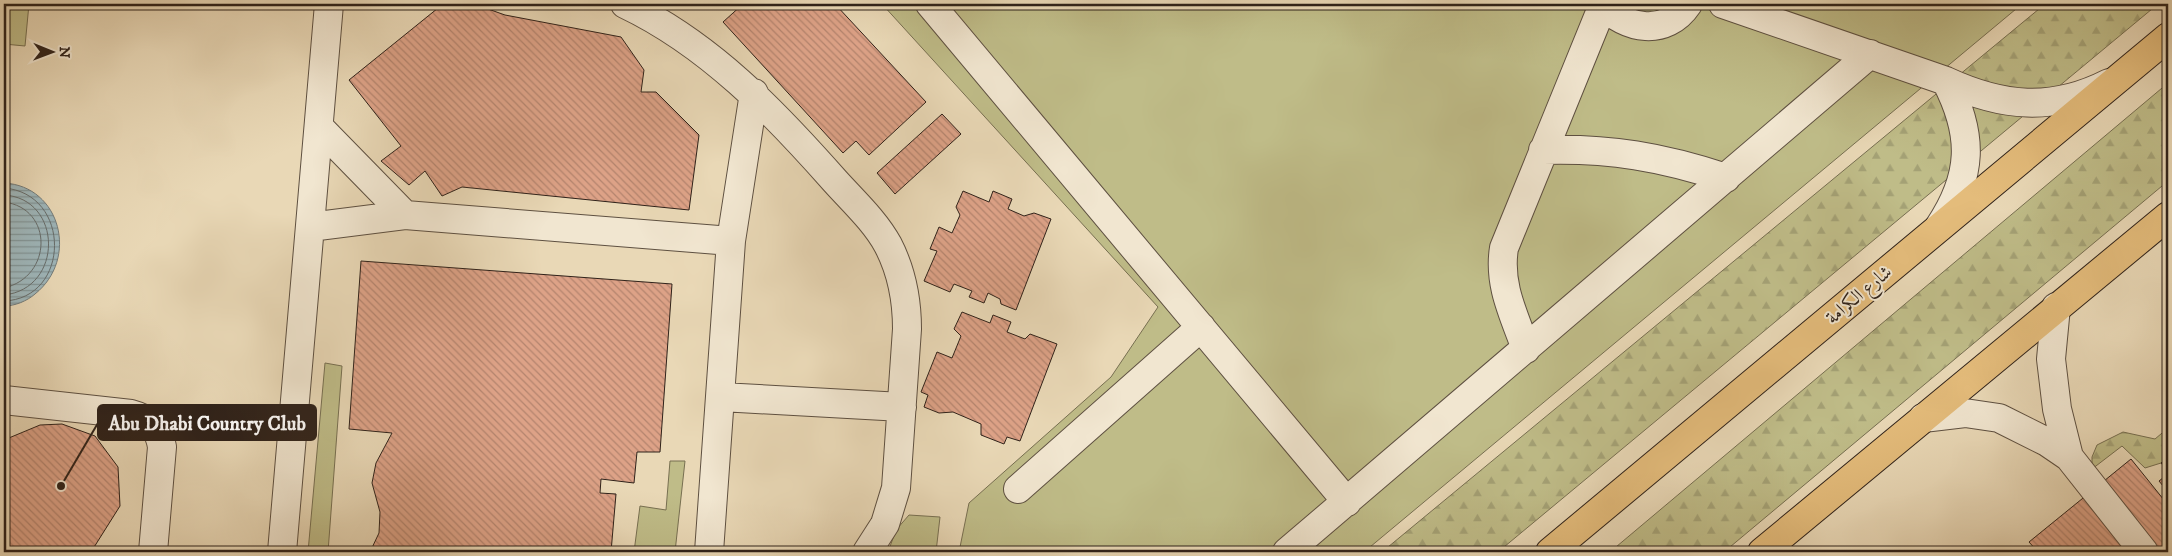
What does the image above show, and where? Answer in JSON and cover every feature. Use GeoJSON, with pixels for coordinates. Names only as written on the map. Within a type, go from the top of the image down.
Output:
{"type":"FeatureCollection","features":[{"type":"Feature","properties":{"kind":"main road","name":"شارع الكرامة"},"geometry":{"type":"LineString","coordinates":[[1550,552],[2168,37]]}},
{"type":"Feature","properties":{"kind":"main road"},"geometry":{"type":"LineString","coordinates":[[1762,552],[2168,216]]}},
{"type":"Feature","properties":{"kind":"street"},"geometry":{"type":"LineString","coordinates":[[282,552],[329,4]]}},
{"type":"Feature","properties":{"kind":"street"},"geometry":{"type":"LineString","coordinates":[[625,4],[681,37],[754,94],[792,133],[874,225],[887,243],[896,263],[907,307],[896,488],[892,506],[876,540],[867,552]]}},
{"type":"Feature","properties":{"kind":"street"},"geometry":{"type":"LineString","coordinates":[[930,4],[1347,502]]}},
{"type":"Feature","properties":{"kind":"street"},"geometry":{"type":"LineString","coordinates":[[1526,348],[1505,293],[1501,264],[1508,234],[1602,4],[1619,20],[1640,26],[1663,24],[1682,12],[1688,4]]}},
{"type":"Feature","properties":{"kind":"street"},"geometry":{"type":"LineString","coordinates":[[1723,4],[1946,81],[1981,96],[2003,102],[2033,104],[2063,100],[2085,94],[2119,78]]}},
{"type":"Feature","properties":{"kind":"street"},"geometry":{"type":"LineString","coordinates":[[1287,552],[1870,54]]}},
{"type":"Feature","properties":{"kind":"street"},"geometry":{"type":"LineString","coordinates":[[1938,229],[1956,199],[1962,182],[1967,156],[1965,130],[1958,104],[1946,81]]}},
{"type":"Feature","properties":{"kind":"street"},"geometry":{"type":"LineString","coordinates":[[709,552],[731,241],[754,94]]}},
{"type":"Feature","properties":{"kind":"street"},"geometry":{"type":"LineString","coordinates":[[319,127],[406,214]]}},
{"type":"Feature","properties":{"kind":"street"},"geometry":{"type":"LineString","coordinates":[[1543,150],[1580,149],[1654,157],[1726,178]]}},
{"type":"Feature","properties":{"kind":"street"},"geometry":{"type":"LineString","coordinates":[[310,227],[406,214],[731,241]]}},
{"type":"Feature","properties":{"kind":"street"},"geometry":{"type":"LineString","coordinates":[[2056,307],[2051,359],[2057,409],[2069,457]]}},
{"type":"Feature","properties":{"kind":"street"},"geometry":{"type":"LineString","coordinates":[[1018,489],[1201,327]]}},
{"type":"Feature","properties":{"kind":"street"},"geometry":{"type":"LineString","coordinates":[[721,397],[902,407]]}},
{"type":"Feature","properties":{"kind":"street"},"geometry":{"type":"LineString","coordinates":[[4,400],[131,414],[143,417],[153,424],[160,435],[162,447],[153,552]]}},
{"type":"Feature","properties":{"kind":"street"},"geometry":{"type":"LineString","coordinates":[[1923,418],[1965,413],[1999,418],[2047,442],[2069,457],[2144,552]]}},
{"type":"Feature","properties":{"kind":"green space"},"geometry":{"type":"Polygon","coordinates":[[[4,4],[29,4],[25,46],[4,44],[4,4]]]}},
{"type":"Feature","properties":{"kind":"green space"},"geometry":{"type":"Polygon","coordinates":[[[882,4],[2022,4],[1364,552],[959,552],[969,503],[1111,377],[1158,307],[882,4]]]}},
{"type":"Feature","properties":{"kind":"green space"},"geometry":{"type":"Polygon","coordinates":[[[2045,4],[2158,4],[1498,552],[1382,552],[2045,4]]]}},
{"type":"Feature","properties":{"kind":"green space"},"geometry":{"type":"Polygon","coordinates":[[[2168,83],[2168,181],[1724,552],[1610,552],[2168,83]]]}},
{"type":"Feature","properties":{"kind":"green space"},"geometry":{"type":"Polygon","coordinates":[[[325,363],[342,366],[328,552],[308,552],[325,363]]]}},
{"type":"Feature","properties":{"kind":"green space"},"geometry":{"type":"Polygon","coordinates":[[[2168,428],[2168,457],[2161,463],[2145,468],[2122,446],[2092,469],[2092,457],[2097,445],[2123,432],[2155,439],[2168,428]]]}},
{"type":"Feature","properties":{"kind":"green space"},"geometry":{"type":"Polygon","coordinates":[[[670,461],[685,461],[675,552],[634,552],[640,506],[666,510],[670,461]]]}},
{"type":"Feature","properties":{"kind":"green space"},"geometry":{"type":"Polygon","coordinates":[[[909,515],[940,517],[936,552],[888,552],[896,530],[909,515]]]}},
{"type":"Feature","properties":{"kind":"water"},"geometry":{"type":"Polygon","coordinates":[[[4,183],[24,187],[39,197],[50,210],[57,227],[60,244],[57,262],[49,279],[28,299],[8,306],[4,306],[4,183]]]}},
{"type":"Feature","properties":{"kind":"building"},"geometry":{"type":"Polygon","coordinates":[[[443,4],[474,4],[505,15],[621,37],[644,70],[641,92],[656,92],[699,135],[689,210],[462,187],[442,196],[425,171],[409,185],[381,161],[401,146],[349,80],[443,4]]]}},
{"type":"Feature","properties":{"kind":"building"},"geometry":{"type":"Polygon","coordinates":[[[743,4],[835,4],[926,102],[869,155],[856,141],[843,153],[723,22],[743,4]]]}},
{"type":"Feature","properties":{"kind":"building"},"geometry":{"type":"Polygon","coordinates":[[[942,114],[961,134],[895,194],[877,173],[942,114]]]}},
{"type":"Feature","properties":{"kind":"building"},"geometry":{"type":"Polygon","coordinates":[[[963,191],[989,202],[993,191],[1012,199],[1008,209],[1024,216],[1034,213],[1051,219],[1016,310],[1001,304],[1000,299],[988,293],[984,303],[969,297],[972,291],[954,284],[950,292],[924,281],[937,251],[930,249],[939,227],[952,233],[960,215],[956,207],[963,191]]]}},
{"type":"Feature","properties":{"kind":"building"},"geometry":{"type":"Polygon","coordinates":[[[361,261],[672,284],[660,452],[637,452],[634,483],[601,479],[600,493],[616,494],[611,552],[370,552],[379,533],[380,512],[372,483],[376,463],[392,433],[349,429],[361,261]]]}},
{"type":"Feature","properties":{"kind":"building"},"geometry":{"type":"Polygon","coordinates":[[[962,312],[990,323],[993,315],[1011,322],[1007,332],[1025,339],[1030,334],[1057,344],[1020,441],[1007,437],[1004,444],[981,435],[981,424],[953,412],[939,413],[924,407],[928,395],[921,392],[937,352],[952,358],[961,336],[954,329],[962,312]]]}},
{"type":"Feature","properties":{"kind":"building"},"geometry":{"type":"Polygon","coordinates":[[[62,424],[95,436],[118,467],[120,506],[91,552],[4,552],[4,440],[40,425],[62,424]]]}},
{"type":"Feature","properties":{"kind":"building"},"geometry":{"type":"Polygon","coordinates":[[[2168,457],[2168,471],[2161,463],[2168,457]]]}},
{"type":"Feature","properties":{"kind":"building"},"geometry":{"type":"Polygon","coordinates":[[[2131,459],[2168,505],[2168,552],[2038,552],[2029,542],[2131,459]]]}},
{"type":"Feature","properties":{"kind":"building"},"geometry":{"type":"Polygon","coordinates":[[[2168,474],[2168,492],[2159,481],[2168,474]]]}},
{"type":"Feature","properties":{"kind":"place","name":"Abu Dhabi Country Club"},"geometry":{"type":"Point","coordinates":[61,486]}}]}
